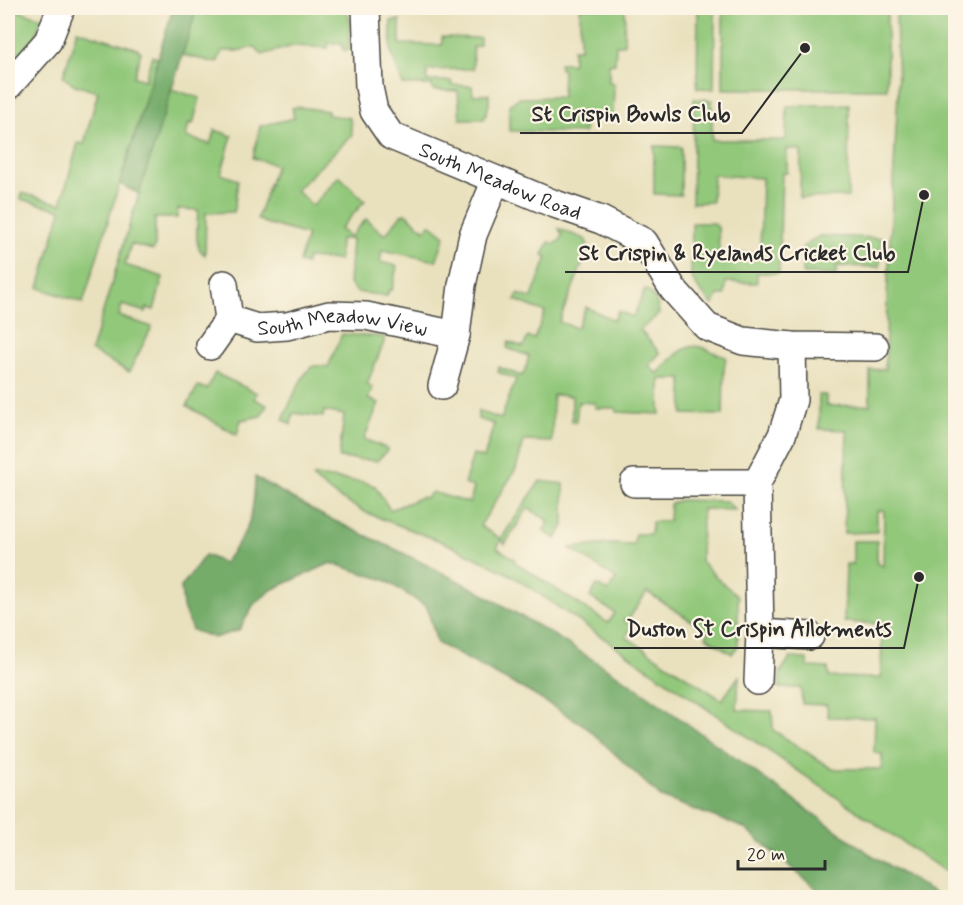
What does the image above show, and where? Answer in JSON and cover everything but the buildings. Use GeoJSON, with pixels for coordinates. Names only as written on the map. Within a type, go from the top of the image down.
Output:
{"type":"FeatureCollection","features":[{"type":"Feature","properties":{"kind":"street"},"geometry":{"type":"LineString","coordinates":[[8,86],[48,40],[61,8]]}},
{"type":"Feature","properties":{"kind":"street","name":"South Meadow Road"},"geometry":{"type":"LineString","coordinates":[[366,8],[369,87],[375,111],[391,136],[496,180],[601,220],[644,242],[673,289],[707,327],[743,341],[792,346],[875,347]]}},
{"type":"Feature","properties":{"kind":"street","name":"South Meadow View"},"geometry":{"type":"LineString","coordinates":[[442,386],[456,335],[462,285],[473,235],[496,180]]}},
{"type":"Feature","properties":{"kind":"street","name":"South Meadow View"},"geometry":{"type":"LineString","coordinates":[[210,346],[229,319],[224,284]]}},
{"type":"Feature","properties":{"kind":"street","name":"South Meadow View"},"geometry":{"type":"LineString","coordinates":[[229,319],[257,328],[287,326],[330,315],[366,316],[456,335]]}},
{"type":"Feature","properties":{"kind":"street"},"geometry":{"type":"LineString","coordinates":[[758,681],[760,633],[758,483],[782,435],[793,400],[792,346]]}},
{"type":"Feature","properties":{"kind":"street"},"geometry":{"type":"LineString","coordinates":[[634,483],[758,483]]}},
{"type":"Feature","properties":{"kind":"street"},"geometry":{"type":"LineString","coordinates":[[760,633],[810,636]]}},
{"type":"Feature","properties":{"kind":"green space"},"geometry":{"type":"Polygon","coordinates":[[[8,8],[43,18],[36,35],[18,57],[8,55],[8,8]]]}},
{"type":"Feature","properties":{"kind":"green space"},"geometry":{"type":"Polygon","coordinates":[[[173,8],[197,8],[139,194],[120,184],[173,8]]]}},
{"type":"Feature","properties":{"kind":"green space"},"geometry":{"type":"Polygon","coordinates":[[[197,8],[347,8],[350,22],[349,50],[343,50],[342,43],[329,43],[328,48],[293,46],[262,55],[255,47],[237,51],[222,51],[217,63],[182,55],[197,8]]]}},
{"type":"Feature","properties":{"kind":"green space"},"geometry":{"type":"Polygon","coordinates":[[[580,8],[625,8],[624,45],[616,45],[615,63],[609,64],[609,82],[614,83],[613,119],[585,119],[584,133],[509,131],[509,105],[519,98],[562,97],[563,70],[560,69],[559,63],[573,63],[573,49],[580,49],[580,8]]]}},
{"type":"Feature","properties":{"kind":"green space"},"geometry":{"type":"Polygon","coordinates":[[[698,8],[715,8],[714,89],[697,88],[698,8]]]}},
{"type":"Feature","properties":{"kind":"green space"},"geometry":{"type":"Polygon","coordinates":[[[723,8],[887,8],[887,89],[723,89],[723,8]]]}},
{"type":"Feature","properties":{"kind":"green space"},"geometry":{"type":"Polygon","coordinates":[[[896,8],[955,8],[955,878],[511,575],[450,545],[367,513],[336,496],[313,478],[315,476],[363,482],[375,486],[390,510],[422,497],[426,498],[432,492],[470,503],[474,487],[464,484],[473,455],[484,458],[494,424],[478,419],[478,411],[501,419],[516,379],[498,372],[499,367],[521,376],[525,371],[529,356],[507,348],[509,342],[523,347],[528,337],[534,339],[545,312],[515,300],[518,294],[532,297],[547,257],[543,255],[549,242],[554,244],[560,241],[562,235],[559,229],[585,239],[589,247],[559,322],[577,328],[586,307],[614,320],[618,311],[633,317],[645,289],[655,300],[659,314],[640,330],[660,353],[649,365],[657,374],[672,358],[690,347],[697,346],[726,357],[723,415],[683,414],[682,379],[660,379],[660,414],[617,412],[616,408],[595,408],[595,403],[578,402],[576,422],[572,422],[572,396],[553,395],[552,442],[524,441],[516,469],[480,526],[501,539],[540,481],[564,484],[564,526],[556,539],[543,531],[549,521],[528,508],[505,544],[501,540],[497,548],[515,559],[514,562],[608,623],[615,613],[590,597],[597,585],[608,591],[616,579],[570,548],[608,544],[634,545],[635,534],[651,534],[652,522],[669,521],[670,504],[680,500],[726,501],[735,510],[702,509],[701,561],[738,596],[738,646],[732,654],[706,637],[709,632],[647,592],[628,620],[624,620],[632,626],[626,637],[722,700],[739,676],[737,710],[772,711],[773,730],[832,769],[882,769],[882,754],[874,753],[875,718],[828,717],[827,705],[802,704],[801,688],[779,688],[781,671],[790,658],[807,659],[807,667],[828,668],[829,677],[881,678],[882,624],[844,622],[846,564],[853,564],[853,541],[877,541],[877,564],[883,566],[884,510],[877,511],[877,532],[844,533],[847,430],[819,429],[819,395],[826,395],[826,406],[870,405],[870,370],[885,369],[898,92],[896,8]]]}},
{"type":"Feature","properties":{"kind":"green space"},"geometry":{"type":"Polygon","coordinates":[[[400,20],[400,44],[442,45],[442,37],[480,38],[480,45],[473,47],[473,69],[427,70],[427,81],[451,81],[452,85],[472,86],[473,95],[489,94],[489,105],[484,119],[460,119],[458,91],[433,90],[432,85],[403,85],[391,51],[391,21],[400,20]]]}},
{"type":"Feature","properties":{"kind":"green space"},"geometry":{"type":"Polygon","coordinates":[[[77,30],[138,49],[141,52],[134,77],[145,80],[152,56],[158,58],[83,303],[39,288],[61,210],[21,199],[22,193],[61,204],[78,143],[84,144],[98,92],[75,85],[63,77],[77,30]]]}},
{"type":"Feature","properties":{"kind":"green space"},"geometry":{"type":"Polygon","coordinates":[[[171,89],[200,98],[193,124],[189,123],[186,137],[210,144],[215,130],[232,136],[221,174],[238,180],[234,212],[206,213],[205,255],[198,247],[197,241],[198,210],[178,209],[177,218],[155,218],[153,250],[131,244],[125,265],[163,277],[154,310],[147,308],[146,312],[122,305],[119,316],[152,327],[129,372],[91,351],[171,89]]]}},
{"type":"Feature","properties":{"kind":"green space"},"geometry":{"type":"Polygon","coordinates":[[[694,99],[712,100],[712,140],[786,140],[787,106],[849,104],[848,197],[800,198],[801,150],[787,149],[787,173],[782,173],[779,273],[757,273],[757,283],[726,282],[725,295],[718,295],[713,305],[691,277],[692,223],[713,223],[718,227],[719,253],[760,253],[762,178],[713,175],[712,202],[692,203],[694,99]]]}},
{"type":"Feature","properties":{"kind":"green space"},"geometry":{"type":"Polygon","coordinates":[[[292,108],[328,111],[328,115],[350,118],[352,135],[296,190],[313,206],[339,176],[365,201],[340,229],[350,237],[366,219],[385,235],[405,213],[425,230],[430,224],[445,236],[436,261],[382,250],[380,262],[397,266],[392,290],[389,290],[387,296],[357,292],[349,284],[352,239],[340,239],[339,260],[307,258],[306,264],[299,262],[307,235],[257,219],[276,165],[253,158],[260,126],[294,118],[292,108]]]}},
{"type":"Feature","properties":{"kind":"green space"},"geometry":{"type":"Polygon","coordinates":[[[654,146],[681,147],[681,195],[654,194],[654,146]]]}},
{"type":"Feature","properties":{"kind":"green space"},"geometry":{"type":"Polygon","coordinates":[[[819,236],[881,238],[880,267],[837,266],[836,275],[803,274],[803,247],[819,236]]]}},
{"type":"Feature","properties":{"kind":"green space"},"geometry":{"type":"Polygon","coordinates":[[[342,334],[384,337],[367,384],[373,387],[368,399],[379,403],[364,439],[388,449],[377,461],[339,458],[344,415],[324,411],[323,417],[293,413],[291,425],[283,419],[305,374],[314,366],[328,367],[342,334]]]}},
{"type":"Feature","properties":{"kind":"green space"},"geometry":{"type":"Polygon","coordinates":[[[215,373],[257,393],[254,399],[267,405],[261,416],[241,420],[237,435],[187,406],[198,386],[207,389],[215,373]]]}},
{"type":"Feature","properties":{"kind":"green space"},"geometry":{"type":"Polygon","coordinates":[[[255,477],[320,514],[478,591],[555,636],[630,683],[870,854],[940,897],[826,897],[744,828],[661,797],[584,725],[527,691],[437,643],[427,607],[385,580],[331,563],[273,589],[254,604],[239,630],[214,638],[192,630],[183,607],[181,587],[205,555],[224,563],[232,552],[249,523],[255,477]]]}},
{"type":"Feature","properties":{"kind":"place","name":"St Crispin Bowls Club"},"geometry":{"type":"Point","coordinates":[805,48]}},
{"type":"Feature","properties":{"kind":"place","name":"St Crispin & Ryelands Cricket Club"},"geometry":{"type":"Point","coordinates":[924,195]}},
{"type":"Feature","properties":{"kind":"place","name":"Duston St Crispin Allotments"},"geometry":{"type":"Point","coordinates":[919,577]}}]}
